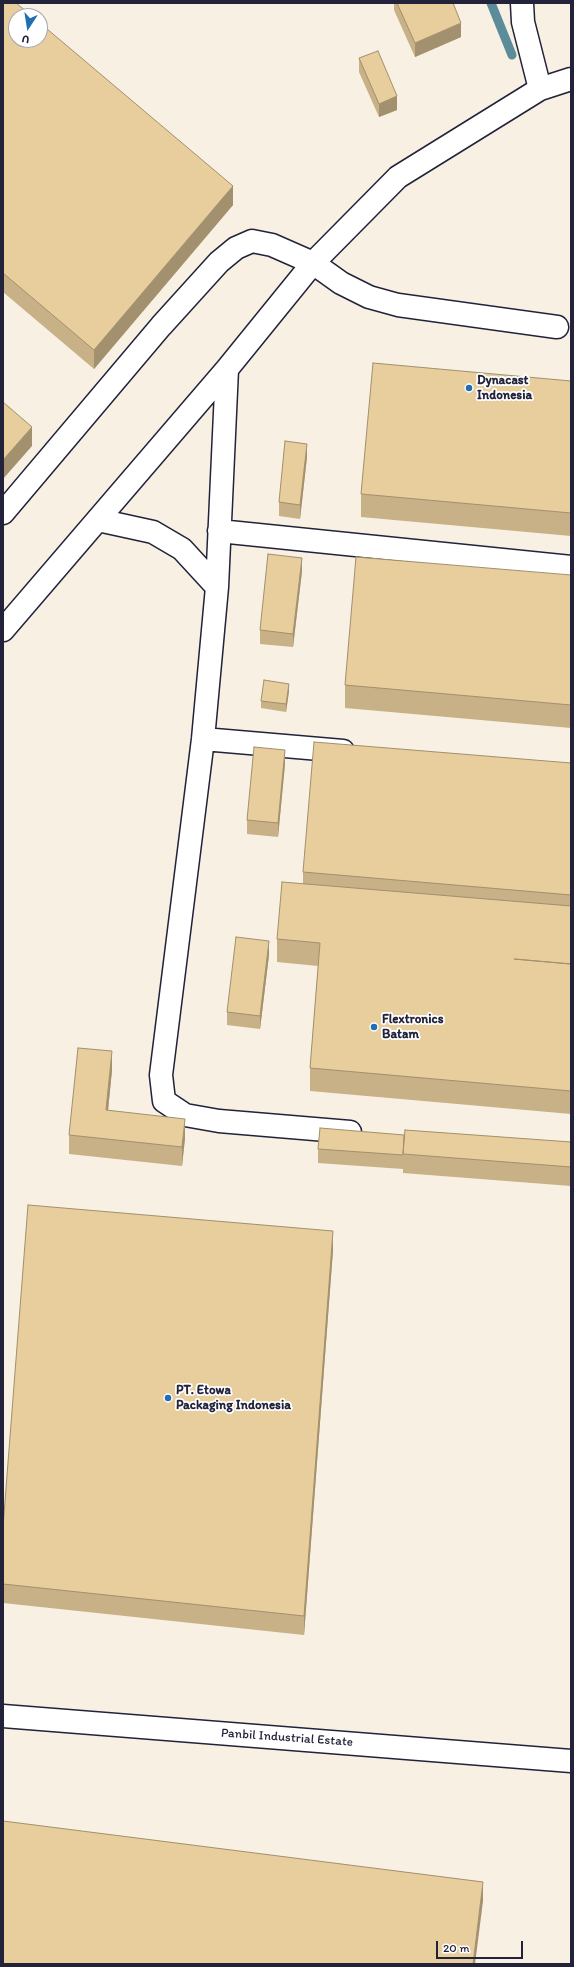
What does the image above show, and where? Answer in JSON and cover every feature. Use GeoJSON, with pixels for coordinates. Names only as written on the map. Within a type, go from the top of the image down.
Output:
{"type":"FeatureCollection","features":[{"type":"Feature","properties":{"kind":"lane"},"geometry":{"type":"LineString","coordinates":[[522,3],[523,22],[540,89]]}},
{"type":"Feature","properties":{"kind":"lane"},"geometry":{"type":"LineString","coordinates":[[3,630],[227,369],[313,263],[398,177],[540,89],[571,79]]}},
{"type":"Feature","properties":{"kind":"lane"},"geometry":{"type":"LineString","coordinates":[[3,513],[161,326],[219,262],[236,248],[252,242],[272,245],[313,263],[341,283],[369,297],[398,305],[557,327]]}},
{"type":"Feature","properties":{"kind":"lane"},"geometry":{"type":"LineString","coordinates":[[227,369],[217,587],[203,739],[161,1075],[164,1101],[185,1115],[213,1120],[369,1133]]}},
{"type":"Feature","properties":{"kind":"lane"},"geometry":{"type":"LineString","coordinates":[[98,520],[153,532],[182,549],[217,587]]}},
{"type":"Feature","properties":{"kind":"lane"},"geometry":{"type":"LineString","coordinates":[[219,531],[571,567]]}},
{"type":"Feature","properties":{"kind":"lane"},"geometry":{"type":"LineString","coordinates":[[203,739],[360,753]]}},
{"type":"Feature","properties":{"kind":"lane","name":"Panbil Industrial Estate"},"geometry":{"type":"LineString","coordinates":[[3,1716],[571,1761]]}},
{"type":"Feature","properties":{"kind":"shaded area"},"geometry":{"type":"Polygon","coordinates":[[[3,3],[571,3],[571,1964],[3,1964],[3,3]]]}},
{"type":"Feature","properties":{"kind":"building"},"geometry":{"type":"Polygon","coordinates":[[[3,3],[16,3],[22,8],[8,8],[8,48],[48,48],[48,30],[233,186],[94,350],[3,273],[3,3]]]}},
{"type":"Feature","properties":{"kind":"building"},"geometry":{"type":"Polygon","coordinates":[[[397,3],[453,3],[461,23],[415,43],[397,3]]]}},
{"type":"Feature","properties":{"kind":"building"},"geometry":{"type":"Polygon","coordinates":[[[378,51],[397,96],[379,104],[359,58],[378,51]]]}},
{"type":"Feature","properties":{"kind":"building"},"geometry":{"type":"Polygon","coordinates":[[[373,363],[571,381],[571,513],[361,494],[373,363]]]}},
{"type":"Feature","properties":{"kind":"building"},"geometry":{"type":"Polygon","coordinates":[[[3,402],[32,427],[3,460],[3,402]]]}},
{"type":"Feature","properties":{"kind":"building"},"geometry":{"type":"Polygon","coordinates":[[[285,441],[307,444],[300,505],[279,502],[285,441]]]}},
{"type":"Feature","properties":{"kind":"building"},"geometry":{"type":"Polygon","coordinates":[[[268,554],[302,558],[293,634],[260,630],[268,554]]]}},
{"type":"Feature","properties":{"kind":"building"},"geometry":{"type":"Polygon","coordinates":[[[356,557],[571,575],[571,705],[345,685],[356,557]]]}},
{"type":"Feature","properties":{"kind":"building"},"geometry":{"type":"Polygon","coordinates":[[[264,680],[289,684],[286,704],[261,701],[264,680]]]}},
{"type":"Feature","properties":{"kind":"building"},"geometry":{"type":"Polygon","coordinates":[[[314,742],[571,763],[571,895],[303,872],[314,742]]]}},
{"type":"Feature","properties":{"kind":"building"},"geometry":{"type":"Polygon","coordinates":[[[254,747],[285,750],[278,823],[247,820],[254,747]]]}},
{"type":"Feature","properties":{"kind":"building"},"geometry":{"type":"Polygon","coordinates":[[[282,882],[571,906],[571,1091],[310,1068],[320,943],[277,939],[282,882]]]}},
{"type":"Feature","properties":{"kind":"building"},"geometry":{"type":"Polygon","coordinates":[[[236,937],[269,941],[260,1016],[227,1012],[236,937]]]}},
{"type":"Feature","properties":{"kind":"building"},"geometry":{"type":"Polygon","coordinates":[[[78,1048],[112,1051],[106,1110],[185,1119],[182,1147],[69,1135],[78,1048]]]}},
{"type":"Feature","properties":{"kind":"building"},"geometry":{"type":"Polygon","coordinates":[[[320,1128],[404,1135],[403,1155],[318,1149],[320,1128]]]}},
{"type":"Feature","properties":{"kind":"building"},"geometry":{"type":"Polygon","coordinates":[[[405,1130],[571,1142],[571,1167],[403,1154],[405,1130]]]}},
{"type":"Feature","properties":{"kind":"building","name":"PT. Etowa Packaging Indonesia"},"geometry":{"type":"Polygon","coordinates":[[[28,1205],[333,1231],[304,1616],[3,1584],[3,1527],[28,1205]]]}},
{"type":"Feature","properties":{"kind":"building"},"geometry":{"type":"Polygon","coordinates":[[[3,1821],[483,1882],[473,1964],[3,1964],[3,1821]]]}},
{"type":"Feature","properties":{"kind":"waterway"},"geometry":{"type":"LineString","coordinates":[[491,3],[512,55]]}},
{"type":"Feature","properties":{"kind":"place","name":"Dynacast Indonesia"},"geometry":{"type":"Point","coordinates":[469,388]}},
{"type":"Feature","properties":{"kind":"place","name":"Flextronics Batam"},"geometry":{"type":"Point","coordinates":[374,1027]}},
{"type":"Feature","properties":{"kind":"place","name":"PT. Etowa Packaging Indonesia"},"geometry":{"type":"Point","coordinates":[168,1398]}}]}
